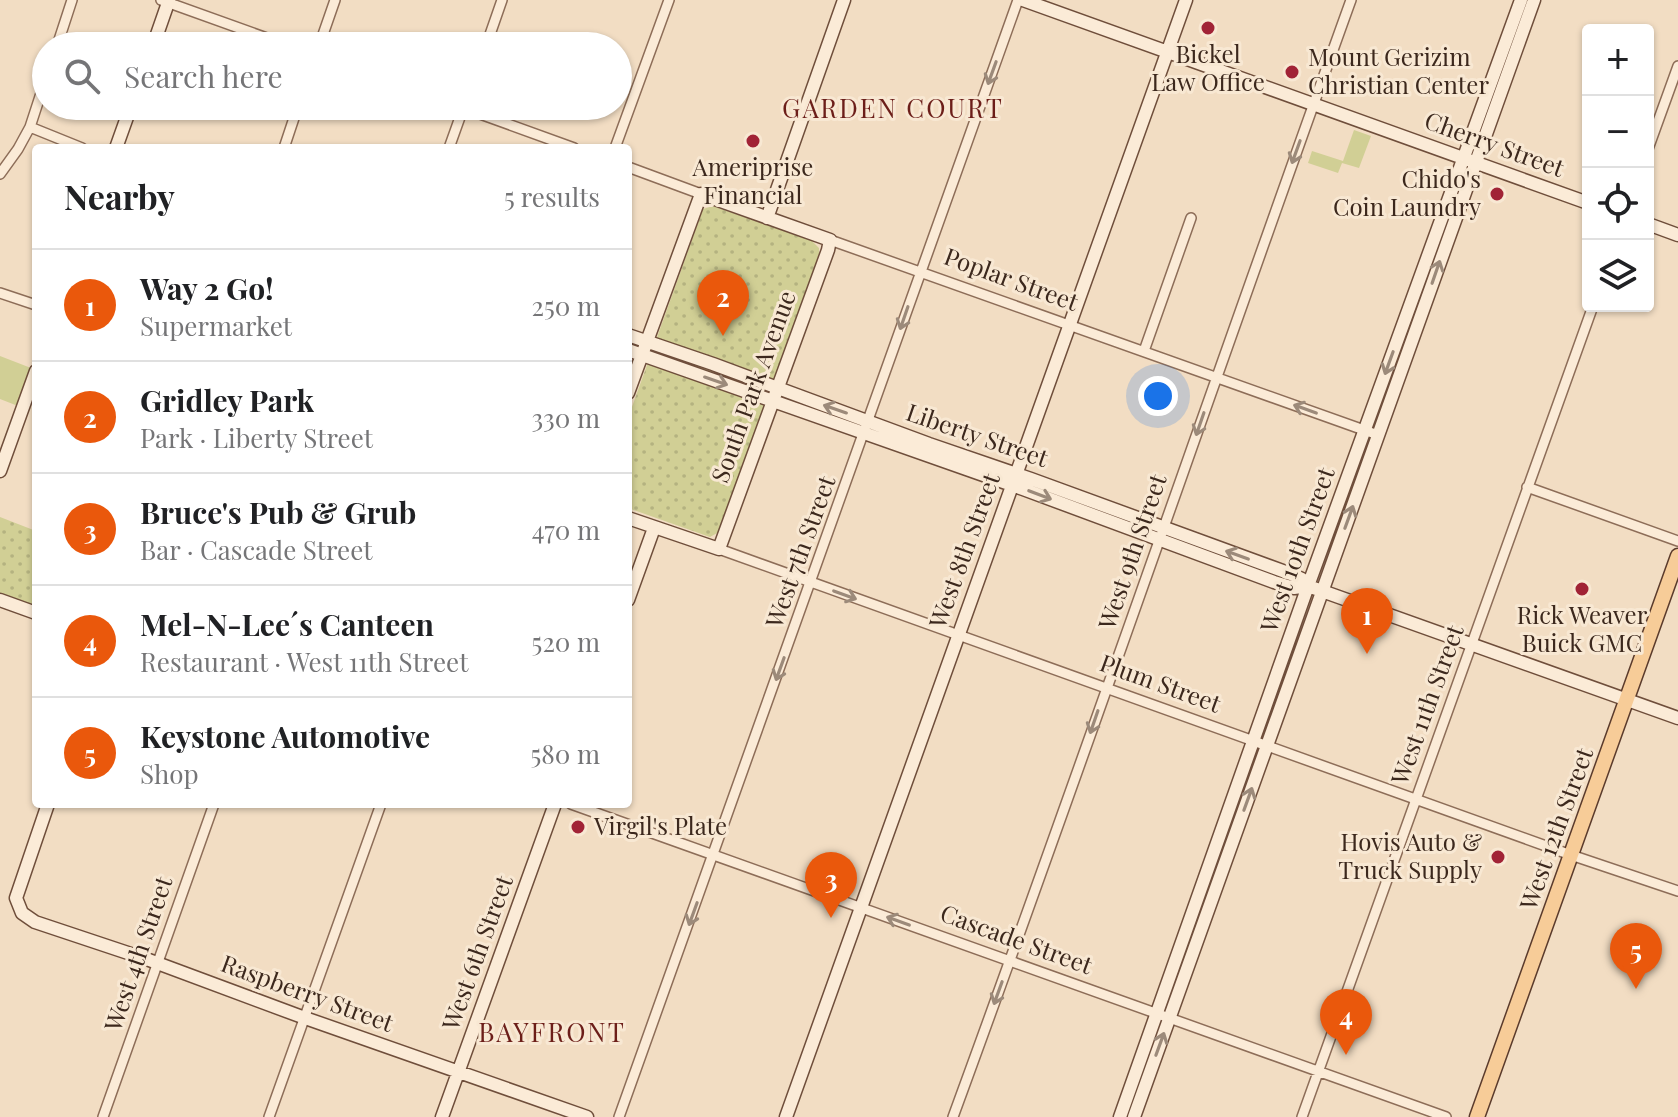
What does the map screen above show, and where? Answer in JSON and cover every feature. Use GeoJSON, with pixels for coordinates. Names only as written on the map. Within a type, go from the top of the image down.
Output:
{"type":"FeatureCollection","features":[{"type":"Feature","properties":{"kind":"main road","name":"West 12th Street"},"geometry":{"type":"LineString","coordinates":[[1477,1117],[1678,556]]}},
{"type":"Feature","properties":{"kind":"street"},"geometry":{"type":"LineString","coordinates":[[62,32],[72,0]]}},
{"type":"Feature","properties":{"kind":"street"},"geometry":{"type":"LineString","coordinates":[[324,32],[335,0]]}},
{"type":"Feature","properties":{"kind":"street"},"geometry":{"type":"LineString","coordinates":[[491,32],[502,0]]}},
{"type":"Feature","properties":{"kind":"street"},"geometry":{"type":"LineString","coordinates":[[632,101],[669,0]]}},
{"type":"Feature","properties":{"kind":"street"},"geometry":{"type":"LineString","coordinates":[[767,218],[844,0]]}},
{"type":"Feature","properties":{"kind":"street","name":"Cherry Street"},"geometry":{"type":"LineString","coordinates":[[1021,0],[1582,201]]}},
{"type":"Feature","properties":{"kind":"street","name":"West 7th Street"},"geometry":{"type":"LineString","coordinates":[[619,1117],[1021,0]]}},
{"type":"Feature","properties":{"kind":"street","name":"West 8th Street"},"geometry":{"type":"LineString","coordinates":[[786,1117],[1186,0]]}},
{"type":"Feature","properties":{"kind":"street","name":"West 9th Street"},"geometry":{"type":"LineString","coordinates":[[953,1117],[1351,0]]}},
{"type":"Feature","properties":{"kind":"street","name":"West 10th Street"},"geometry":{"type":"LineString","coordinates":[[1121,1113],[1308,586],[1365,430],[1420,296],[1518,24],[1521,0]]}},
{"type":"Feature","properties":{"kind":"street","name":"West 10th Street"},"geometry":{"type":"LineString","coordinates":[[1518,24],[1534,0]]}},
{"type":"Feature","properties":{"kind":"street"},"geometry":{"type":"LineString","coordinates":[[157,32],[166,1],[251,32]]}},
{"type":"Feature","properties":{"kind":"street"},"geometry":{"type":"LineString","coordinates":[[1654,132],[1678,66]]}},
{"type":"Feature","properties":{"kind":"street"},"geometry":{"type":"LineString","coordinates":[[0,174],[32,120]]}},
{"type":"Feature","properties":{"kind":"street"},"geometry":{"type":"LineString","coordinates":[[117,144],[126,120]]}},
{"type":"Feature","properties":{"kind":"street"},"geometry":{"type":"LineString","coordinates":[[285,144],[293,120]]}},
{"type":"Feature","properties":{"kind":"street"},"geometry":{"type":"LineString","coordinates":[[450,144],[458,120]]}},
{"type":"Feature","properties":{"kind":"street"},"geometry":{"type":"LineString","coordinates":[[498,120],[563,144]]}},
{"type":"Feature","properties":{"kind":"street"},"geometry":{"type":"LineString","coordinates":[[616,144],[625,120]]}},
{"type":"Feature","properties":{"kind":"street"},"geometry":{"type":"LineString","coordinates":[[30,127],[72,144]]}},
{"type":"Feature","properties":{"kind":"street","name":"Poplar Street"},"geometry":{"type":"LineString","coordinates":[[632,168],[1378,435]]}},
{"type":"Feature","properties":{"kind":"street"},"geometry":{"type":"LineString","coordinates":[[632,382],[701,194]]}},
{"type":"Feature","properties":{"kind":"street"},"geometry":{"type":"LineString","coordinates":[[1144,351],[1191,218]]}},
{"type":"Feature","properties":{"kind":"street"},"geometry":{"type":"LineString","coordinates":[[1654,226],[1678,235]]}},
{"type":"Feature","properties":{"kind":"street","name":"South Park Avenue"},"geometry":{"type":"LineString","coordinates":[[719,549],[830,240]]}},
{"type":"Feature","properties":{"kind":"street"},"geometry":{"type":"LineString","coordinates":[[0,293],[32,304]]}},
{"type":"Feature","properties":{"kind":"street","name":"West 10th Street"},"geometry":{"type":"LineString","coordinates":[[1135,1116],[1378,435],[1420,296]]}},
{"type":"Feature","properties":{"kind":"street","name":"West 11th Street"},"geometry":{"type":"LineString","coordinates":[[1302,1117],[1591,312]]}},
{"type":"Feature","properties":{"kind":"street","name":"Liberty Street"},"geometry":{"type":"LineString","coordinates":[[632,336],[776,395]]}},
{"type":"Feature","properties":{"kind":"street","name":"Liberty Street"},"geometry":{"type":"LineString","coordinates":[[632,351],[776,395],[866,427],[929,444],[1294,588],[1308,586],[1323,591],[1678,718]]}},
{"type":"Feature","properties":{"kind":"street"},"geometry":{"type":"LineString","coordinates":[[0,471],[32,382]]}},
{"type":"Feature","properties":{"kind":"street"},"geometry":{"type":"LineString","coordinates":[[1527,487],[1678,541]]}},
{"type":"Feature","properties":{"kind":"street","name":"Plum Street"},"geometry":{"type":"LineString","coordinates":[[632,520],[1678,891]]}},
{"type":"Feature","properties":{"kind":"street"},"geometry":{"type":"LineString","coordinates":[[632,589],[654,528]]}},
{"type":"Feature","properties":{"kind":"street"},"geometry":{"type":"LineString","coordinates":[[0,600],[32,612]]}},
{"type":"Feature","properties":{"kind":"street","name":"Raspberry Street"},"geometry":{"type":"LineString","coordinates":[[47,808],[16,898],[22,913],[35,922],[587,1117]]}},
{"type":"Feature","properties":{"kind":"street","name":"West 4th Street"},"geometry":{"type":"LineString","coordinates":[[103,1117],[213,808]]}},
{"type":"Feature","properties":{"kind":"street"},"geometry":{"type":"LineString","coordinates":[[269,1117],[380,808]]}},
{"type":"Feature","properties":{"kind":"street","name":"West 6th Street"},"geometry":{"type":"LineString","coordinates":[[442,1117],[554,808]]}},
{"type":"Feature","properties":{"kind":"street","name":"Cascade Street"},"geometry":{"type":"LineString","coordinates":[[582,808],[1446,1117]]}},
{"type":"Feature","properties":{"kind":"street"},"geometry":{"type":"LineString","coordinates":[[1205,876],[1218,881]]}},
{"type":"Feature","properties":{"kind":"street"},"geometry":{"type":"LineString","coordinates":[[1121,1113],[1135,1116]]}},
{"type":"Feature","properties":{"kind":"shaded area"},"geometry":{"type":"Polygon","coordinates":[[[1354,130],[1371,136],[1359,168],[1342,163],[1338,173],[1308,163],[1312,151],[1343,161],[1354,130]]]}},
{"type":"Feature","properties":{"kind":"shaded area"},"geometry":{"type":"Polygon","coordinates":[[[713,206],[812,241],[819,248],[719,532],[710,537],[632,509],[632,407],[703,209],[713,206]]]}},
{"type":"Feature","properties":{"kind":"shaded area"},"geometry":{"type":"Polygon","coordinates":[[[0,356],[31,368],[18,406],[0,399],[0,356]]]}},
{"type":"Feature","properties":{"kind":"shaded area"},"geometry":{"type":"Polygon","coordinates":[[[0,517],[32,529],[32,606],[0,595],[0,517]]]}},
{"type":"Feature","properties":{"kind":"place","name":"Bickel Law Office"},"geometry":{"type":"Point","coordinates":[1208,28]}},
{"type":"Feature","properties":{"kind":"place","name":"Mount Gerizim Christian Center"},"geometry":{"type":"Point","coordinates":[1292,72]}},
{"type":"Feature","properties":{"kind":"place","name":"Ameriprise Financial"},"geometry":{"type":"Point","coordinates":[753,141]}},
{"type":"Feature","properties":{"kind":"place","name":"Chido's Coin Laundry"},"geometry":{"type":"Point","coordinates":[1497,194]}},
{"type":"Feature","properties":{"kind":"place","name":"Gridley Park"},"geometry":{"type":"Point","coordinates":[723,336]}},
{"type":"Feature","properties":{"kind":"place","name":"Rick Weaver Buick GMC"},"geometry":{"type":"Point","coordinates":[1582,589]}},
{"type":"Feature","properties":{"kind":"place","name":"Way 2 Go!"},"geometry":{"type":"Point","coordinates":[1367,654]}},
{"type":"Feature","properties":{"kind":"place","name":"Virgil's Plate"},"geometry":{"type":"Point","coordinates":[578,827]}},
{"type":"Feature","properties":{"kind":"place","name":"Hovis Auto & Truck Supply"},"geometry":{"type":"Point","coordinates":[1498,857]}},
{"type":"Feature","properties":{"kind":"place","name":"Bruce's Pub & Grub"},"geometry":{"type":"Point","coordinates":[831,918]}},
{"type":"Feature","properties":{"kind":"place","name":"Keystone Automotive"},"geometry":{"type":"Point","coordinates":[1636,989]}},
{"type":"Feature","properties":{"kind":"place","name":"Mel-N-Lee´s Canteen"},"geometry":{"type":"Point","coordinates":[1346,1055]}},
{"type":"Feature","properties":{"kind":"district","name":"GARDEN COURT"},"geometry":{"type":"Point","coordinates":[893,109]}},
{"type":"Feature","properties":{"kind":"district","name":"BAYFRONT"},"geometry":{"type":"Point","coordinates":[552,1033]}}]}
